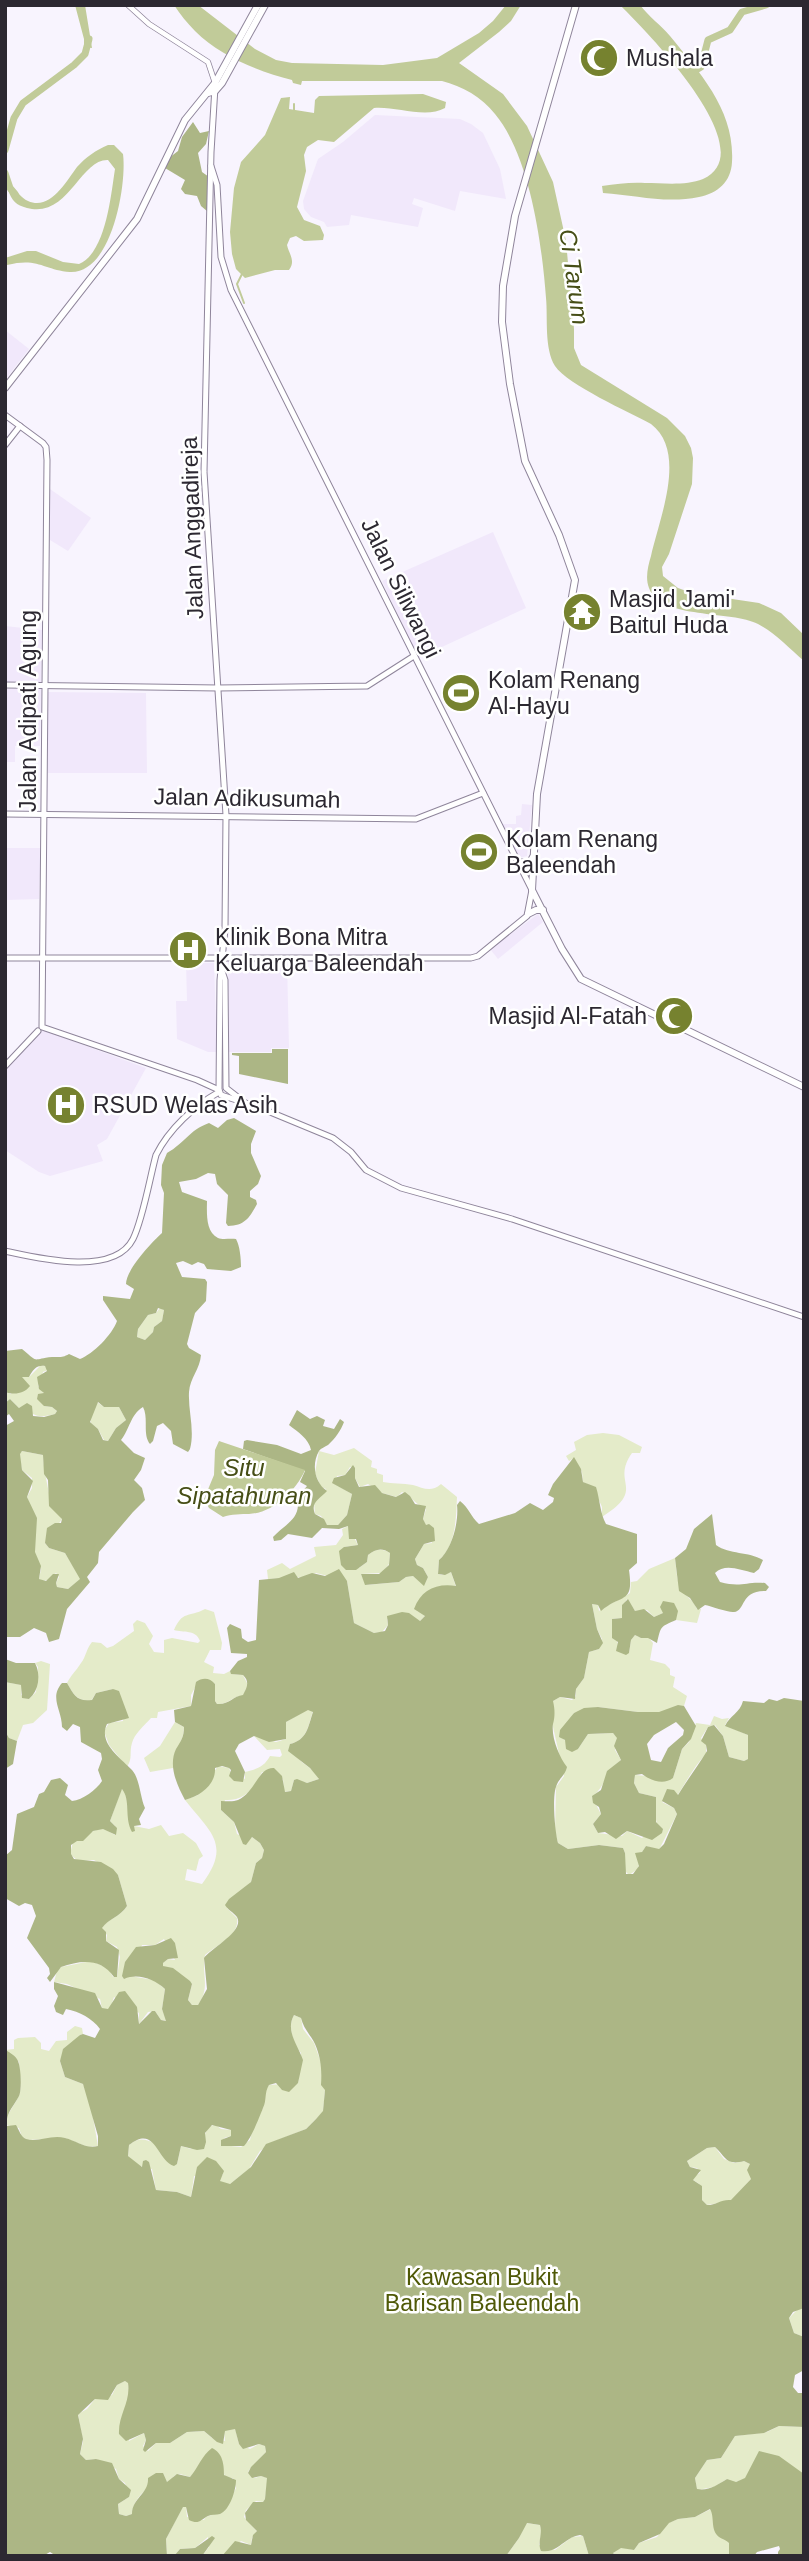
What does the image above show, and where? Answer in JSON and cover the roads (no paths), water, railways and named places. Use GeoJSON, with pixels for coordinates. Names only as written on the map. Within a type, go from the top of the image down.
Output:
{"type":"FeatureCollection","features":[{"type":"Feature","properties":{"kind":"main road"},"geometry":{"type":"LineString","coordinates":[[253,22],[258,5]]}},
{"type":"Feature","properties":{"kind":"main road"},"geometry":{"type":"LineString","coordinates":[[5,388],[137,219],[185,120],[193,108],[213,89],[265,5]]}},
{"type":"Feature","properties":{"kind":"main road"},"geometry":{"type":"LineString","coordinates":[[528,914],[532,890],[538,783],[575,580],[559,535],[526,464],[510,384],[502,322],[502,293],[520,195],[576,5]]}},
{"type":"Feature","properties":{"kind":"main road","name":"Jalan Anggadireja"},"geometry":{"type":"LineString","coordinates":[[213,89],[204,472],[226,816],[223,958],[220,980],[222,1091]]}},
{"type":"Feature","properties":{"kind":"main road","name":"Jalan Siliwangi"},"geometry":{"type":"LineString","coordinates":[[211,166],[217,184],[221,257],[231,290],[577,975],[586,983],[804,1087]]}},
{"type":"Feature","properties":{"kind":"main road","name":"Jalan Adipati Agung"},"geometry":{"type":"LineString","coordinates":[[5,415],[38,438],[46,447],[46,814],[40,1029]]}},
{"type":"Feature","properties":{"kind":"main road"},"geometry":{"type":"LineString","coordinates":[[5,445],[20,426]]}},
{"type":"Feature","properties":{"kind":"main road"},"geometry":{"type":"LineString","coordinates":[[5,685],[288,688],[370,685],[414,656]]}},
{"type":"Feature","properties":{"kind":"main road","name":"Jalan Adikusumah"},"geometry":{"type":"LineString","coordinates":[[5,814],[415,819],[483,793]]}},
{"type":"Feature","properties":{"kind":"main road"},"geometry":{"type":"LineString","coordinates":[[519,862],[527,864],[533,857]]}},
{"type":"Feature","properties":{"kind":"main road"},"geometry":{"type":"LineString","coordinates":[[5,958],[474,958],[528,914],[543,910]]}},
{"type":"Feature","properties":{"kind":"main road"},"geometry":{"type":"LineString","coordinates":[[5,1066],[40,1029],[222,1091],[333,1138],[351,1152],[371,1174],[401,1188],[512,1219],[804,1317]]}},
{"type":"Feature","properties":{"kind":"main road"},"geometry":{"type":"LineString","coordinates":[[5,1251],[75,1262],[94,1261],[122,1250],[134,1237],[156,1155],[162,1143],[183,1119],[222,1091]]}},
{"type":"Feature","properties":{"kind":"street"},"geometry":{"type":"LineString","coordinates":[[128,5],[149,24],[206,60],[210,64],[213,89]]}},
{"type":"Feature","properties":{"kind":"water"},"geometry":{"type":"Polygon","coordinates":[[[75,5],[85,5],[92,48],[84,47],[75,5]]]}},
{"type":"Feature","properties":{"kind":"water"},"geometry":{"type":"Polygon","coordinates":[[[174,5],[198,5],[255,49],[276,60],[292,63],[383,65],[437,58],[479,33],[506,5],[521,5],[511,21],[459,63],[503,94],[527,126],[553,182],[566,241],[574,348],[581,365],[667,418],[685,436],[691,448],[692,484],[669,554],[662,567],[663,576],[678,588],[692,593],[759,603],[781,613],[804,635],[804,661],[758,624],[682,610],[656,598],[649,588],[648,568],[668,487],[668,451],[662,436],[651,424],[585,390],[555,366],[548,342],[544,276],[532,201],[517,153],[507,132],[490,108],[471,93],[442,81],[302,81],[301,85],[293,83],[292,80],[240,62],[216,48],[195,31],[174,5]]]}},
{"type":"Feature","properties":{"kind":"water"},"geometry":{"type":"Polygon","coordinates":[[[620,5],[640,5],[704,79],[722,110],[728,126],[732,162],[726,181],[712,193],[675,200],[603,193],[602,186],[682,183],[703,179],[718,164],[720,143],[694,90],[652,38],[620,5]]]}},
{"type":"Feature","properties":{"kind":"water"},"geometry":{"type":"Polygon","coordinates":[[[423,94],[446,102],[445,108],[420,112],[374,108],[334,142],[318,140],[307,147],[304,155],[306,171],[297,207],[304,220],[320,226],[323,240],[304,241],[296,236],[290,238],[287,245],[292,261],[289,270],[275,270],[245,278],[236,269],[230,232],[234,188],[241,162],[265,135],[281,98],[290,97],[289,109],[314,113],[315,100],[319,96],[423,94]]]}},
{"type":"Feature","properties":{"kind":"water"},"geometry":{"type":"Polygon","coordinates":[[[108,145],[114,145],[123,154],[124,168],[114,225],[97,259],[84,269],[70,272],[26,262],[7,265],[5,258],[27,251],[36,251],[63,262],[79,264],[88,258],[106,222],[115,169],[108,160],[98,162],[63,197],[53,205],[41,209],[20,205],[13,200],[8,190],[12,186],[28,201],[36,203],[50,199],[84,160],[108,145]]]}},
{"type":"Feature","properties":{"kind":"water","name":"Situ Sipatahunan"},"geometry":{"type":"Polygon","coordinates":[[[219,1441],[305,1470],[290,1493],[267,1510],[223,1517],[209,1508],[204,1499],[214,1475],[215,1450],[219,1441]]]}},
{"type":"Feature","properties":{"kind":"waterway"},"geometry":{"type":"LineString","coordinates":[[691,73],[701,67],[708,40],[730,30],[742,12],[766,5]]}},
{"type":"Feature","properties":{"kind":"waterway"},"geometry":{"type":"LineString","coordinates":[[5,150],[14,118],[23,103],[74,65],[85,54],[89,39]]}},
{"type":"Feature","properties":{"kind":"waterway"},"geometry":{"type":"LineString","coordinates":[[294,104],[294,110]]}},
{"type":"Feature","properties":{"kind":"waterway"},"geometry":{"type":"LineString","coordinates":[[5,173],[15,194]]}},
{"type":"Feature","properties":{"kind":"waterway"},"geometry":{"type":"LineString","coordinates":[[242,274],[237,284],[244,303]]}},
{"type":"Feature","properties":{"kind":"place","name":"Mushala"},"geometry":{"type":"Point","coordinates":[599,58]}},
{"type":"Feature","properties":{"kind":"place","name":"Masjid Jami' Baitul Huda"},"geometry":{"type":"Point","coordinates":[582,612]}},
{"type":"Feature","properties":{"kind":"place","name":"Kolam Renang Al-Hayu"},"geometry":{"type":"Point","coordinates":[461,693]}},
{"type":"Feature","properties":{"kind":"place","name":"Kolam Renang Baleendah"},"geometry":{"type":"Point","coordinates":[479,852]}},
{"type":"Feature","properties":{"kind":"place","name":"Klinik Bona Mitra Keluarga Baleendah"},"geometry":{"type":"Point","coordinates":[188,950]}},
{"type":"Feature","properties":{"kind":"place","name":"Masjid Al-Fatah"},"geometry":{"type":"Point","coordinates":[674,1016]}},
{"type":"Feature","properties":{"kind":"place","name":"RSUD Welas Asih"},"geometry":{"type":"Point","coordinates":[66,1105]}},
{"type":"Feature","properties":{"kind":"water label","name":"Ci Tarum"},"geometry":{"type":"Point","coordinates":[574,277]}},
{"type":"Feature","properties":{"kind":"park label","name":"Kawasan Bukit Barisan Baleendah"},"geometry":{"type":"Point","coordinates":[482,2290]}}]}
